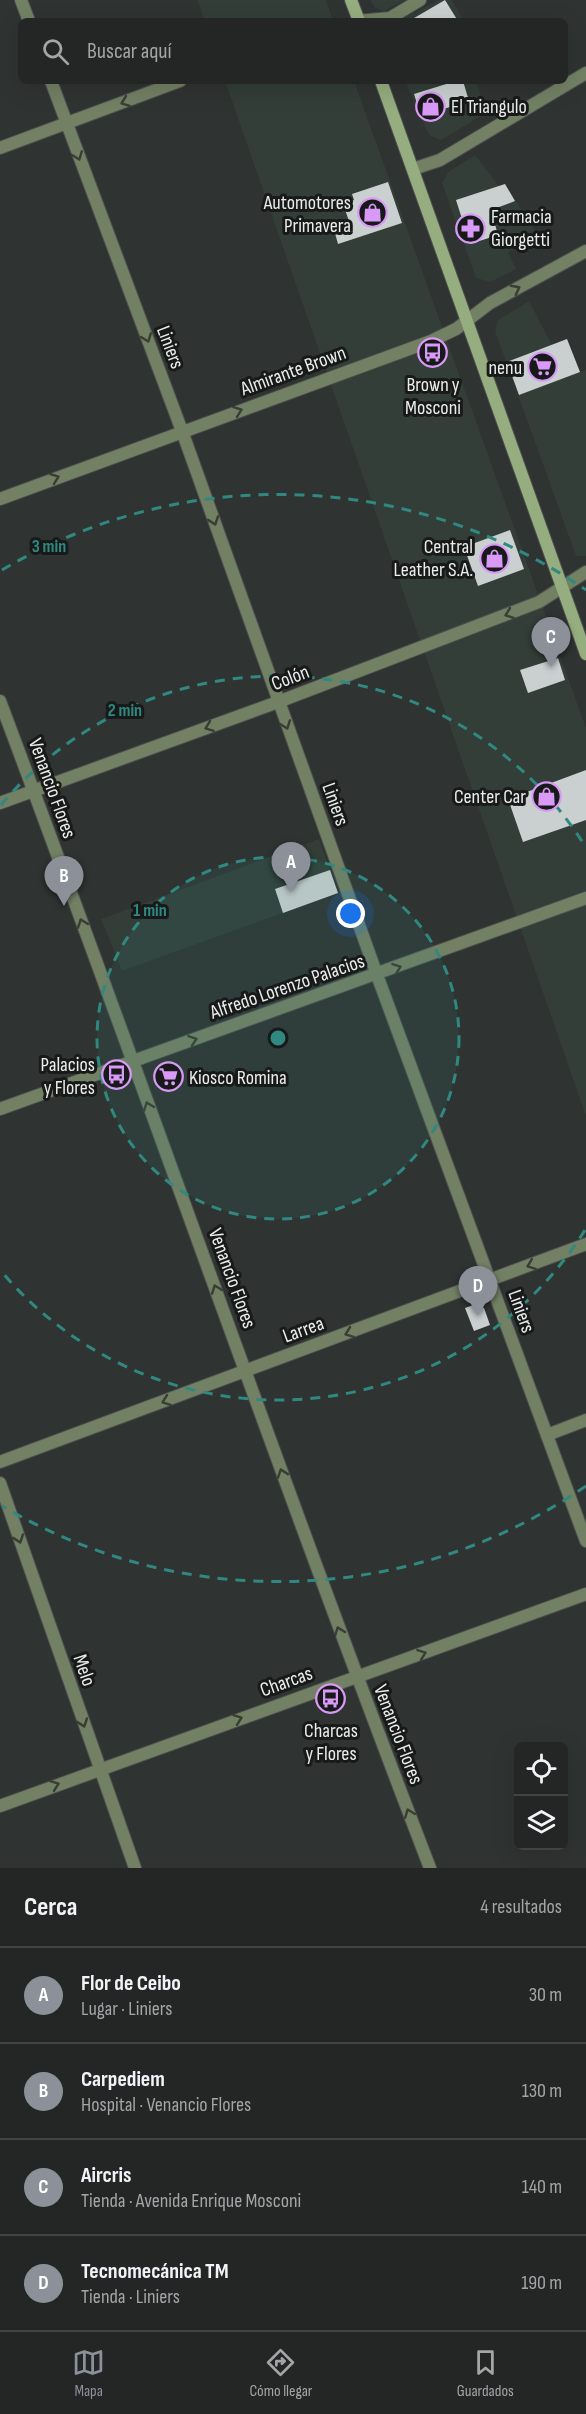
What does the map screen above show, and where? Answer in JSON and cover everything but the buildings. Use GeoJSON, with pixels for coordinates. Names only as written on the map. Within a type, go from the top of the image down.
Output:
{"type":"FeatureCollection","features":[{"type":"Feature","properties":{"kind":"main road"},"geometry":{"type":"LineString","coordinates":[[351,0],[357,18]]}},
{"type":"Feature","properties":{"kind":"main road"},"geometry":{"type":"LineString","coordinates":[[382,84],[586,654]]}},
{"type":"Feature","properties":{"kind":"street"},"geometry":{"type":"LineString","coordinates":[[21,0],[28,18]]}},
{"type":"Feature","properties":{"kind":"street"},"geometry":{"type":"LineString","coordinates":[[390,18],[420,0]]}},
{"type":"Feature","properties":{"kind":"street"},"geometry":{"type":"LineString","coordinates":[[568,84],[586,73]]}},
{"type":"Feature","properties":{"kind":"street","name":"Liniers"},"geometry":{"type":"LineString","coordinates":[[52,84],[182,432],[377,975],[586,1541]]}},
{"type":"Feature","properties":{"kind":"street"},"geometry":{"type":"LineString","coordinates":[[0,148],[172,84]]}},
{"type":"Feature","properties":{"kind":"street"},"geometry":{"type":"LineString","coordinates":[[413,170],[440,160],[568,84]]}},
{"type":"Feature","properties":{"kind":"street","name":"Almirante Brown"},"geometry":{"type":"LineString","coordinates":[[0,499],[431,341],[467,320],[490,303],[586,252]]}},
{"type":"Feature","properties":{"kind":"street","name":"Colón"},"geometry":{"type":"LineString","coordinates":[[0,802],[278,702],[540,602],[586,572]]}},
{"type":"Feature","properties":{"kind":"street","name":"Venancio Flores"},"geometry":{"type":"LineString","coordinates":[[0,701],[247,1372],[356,1677],[430,1868]]}},
{"type":"Feature","properties":{"kind":"street","name":"Alfredo Lorenzo Palacios"},"geometry":{"type":"LineString","coordinates":[[0,1109],[586,898]]}},
{"type":"Feature","properties":{"kind":"street","name":"Larrea"},"geometry":{"type":"LineString","coordinates":[[0,1462],[586,1244]]}},
{"type":"Feature","properties":{"kind":"street"},"geometry":{"type":"LineString","coordinates":[[547,1436],[586,1420]]}},
{"type":"Feature","properties":{"kind":"street","name":"Melo"},"geometry":{"type":"LineString","coordinates":[[0,1483],[135,1868]]}},
{"type":"Feature","properties":{"kind":"street","name":"Charcas"},"geometry":{"type":"LineString","coordinates":[[0,1806],[586,1594]]}},
{"type":"Feature","properties":{"kind":"shaded area"},"geometry":{"type":"Polygon","coordinates":[[[197,0],[326,0],[332,18],[204,18],[197,0]]]}},
{"type":"Feature","properties":{"kind":"shaded area"},"geometry":{"type":"Polygon","coordinates":[[[370,0],[405,0],[384,11],[375,8],[370,0]]]}},
{"type":"Feature","properties":{"kind":"shaded area"},"geometry":{"type":"Polygon","coordinates":[[[439,0],[452,0],[462,18],[404,18],[439,0]]]}},
{"type":"Feature","properties":{"kind":"shaded area"},"geometry":{"type":"Polygon","coordinates":[[[226,84],[355,84],[586,728],[586,1116],[226,84]]]}},
{"type":"Feature","properties":{"kind":"shaded area"},"geometry":{"type":"Polygon","coordinates":[[[406,84],[477,84],[482,99],[491,110],[441,140],[429,135],[406,84]]]}},
{"type":"Feature","properties":{"kind":"shaded area"},"geometry":{"type":"Polygon","coordinates":[[[475,155],[499,186],[505,184],[541,240],[508,252],[516,269],[490,282],[476,278],[442,183],[448,172],[475,155]]]}},
{"type":"Feature","properties":{"kind":"shaded area"},"geometry":{"type":"Polygon","coordinates":[[[529,301],[552,345],[567,339],[580,372],[586,370],[586,556],[576,556],[495,331],[498,320],[529,301]]]}},
{"type":"Feature","properties":{"kind":"shaded area"},"geometry":{"type":"Polygon","coordinates":[[[319,839],[338,893],[122,971],[101,919],[319,839]]]}},
{"type":"Feature","properties":{"kind":"place","name":"El Triangulo"},"geometry":{"type":"Point","coordinates":[430,106]}},
{"type":"Feature","properties":{"kind":"place","name":"Automotores Primavera"},"geometry":{"type":"Point","coordinates":[372,213]}},
{"type":"Feature","properties":{"kind":"place","name":"Farmacia Giorgetti"},"geometry":{"type":"Point","coordinates":[470,228]}},
{"type":"Feature","properties":{"kind":"place","name":"Brown y Mosconi"},"geometry":{"type":"Point","coordinates":[433,353]}},
{"type":"Feature","properties":{"kind":"place","name":"nenu"},"geometry":{"type":"Point","coordinates":[543,367]}},
{"type":"Feature","properties":{"kind":"place","name":"Central Leather S.A."},"geometry":{"type":"Point","coordinates":[494,558]}},
{"type":"Feature","properties":{"kind":"place","name":"Aircris"},"geometry":{"type":"Point","coordinates":[551,667]}},
{"type":"Feature","properties":{"kind":"place","name":"Center Car"},"geometry":{"type":"Point","coordinates":[547,796]}},
{"type":"Feature","properties":{"kind":"place","name":"Flor de Ceibo"},"geometry":{"type":"Point","coordinates":[291,892]}},
{"type":"Feature","properties":{"kind":"place","name":"Carpediem"},"geometry":{"type":"Point","coordinates":[64,906]}},
{"type":"Feature","properties":{"kind":"place","name":"Palacios y Flores"},"geometry":{"type":"Point","coordinates":[116,1075]}},
{"type":"Feature","properties":{"kind":"place","name":"Kiosco Romina"},"geometry":{"type":"Point","coordinates":[168,1077]}},
{"type":"Feature","properties":{"kind":"place","name":"Tecnomecánica TM"},"geometry":{"type":"Point","coordinates":[478,1316]}},
{"type":"Feature","properties":{"kind":"place","name":"Charcas y Flores"},"geometry":{"type":"Point","coordinates":[331,1699]}}]}
